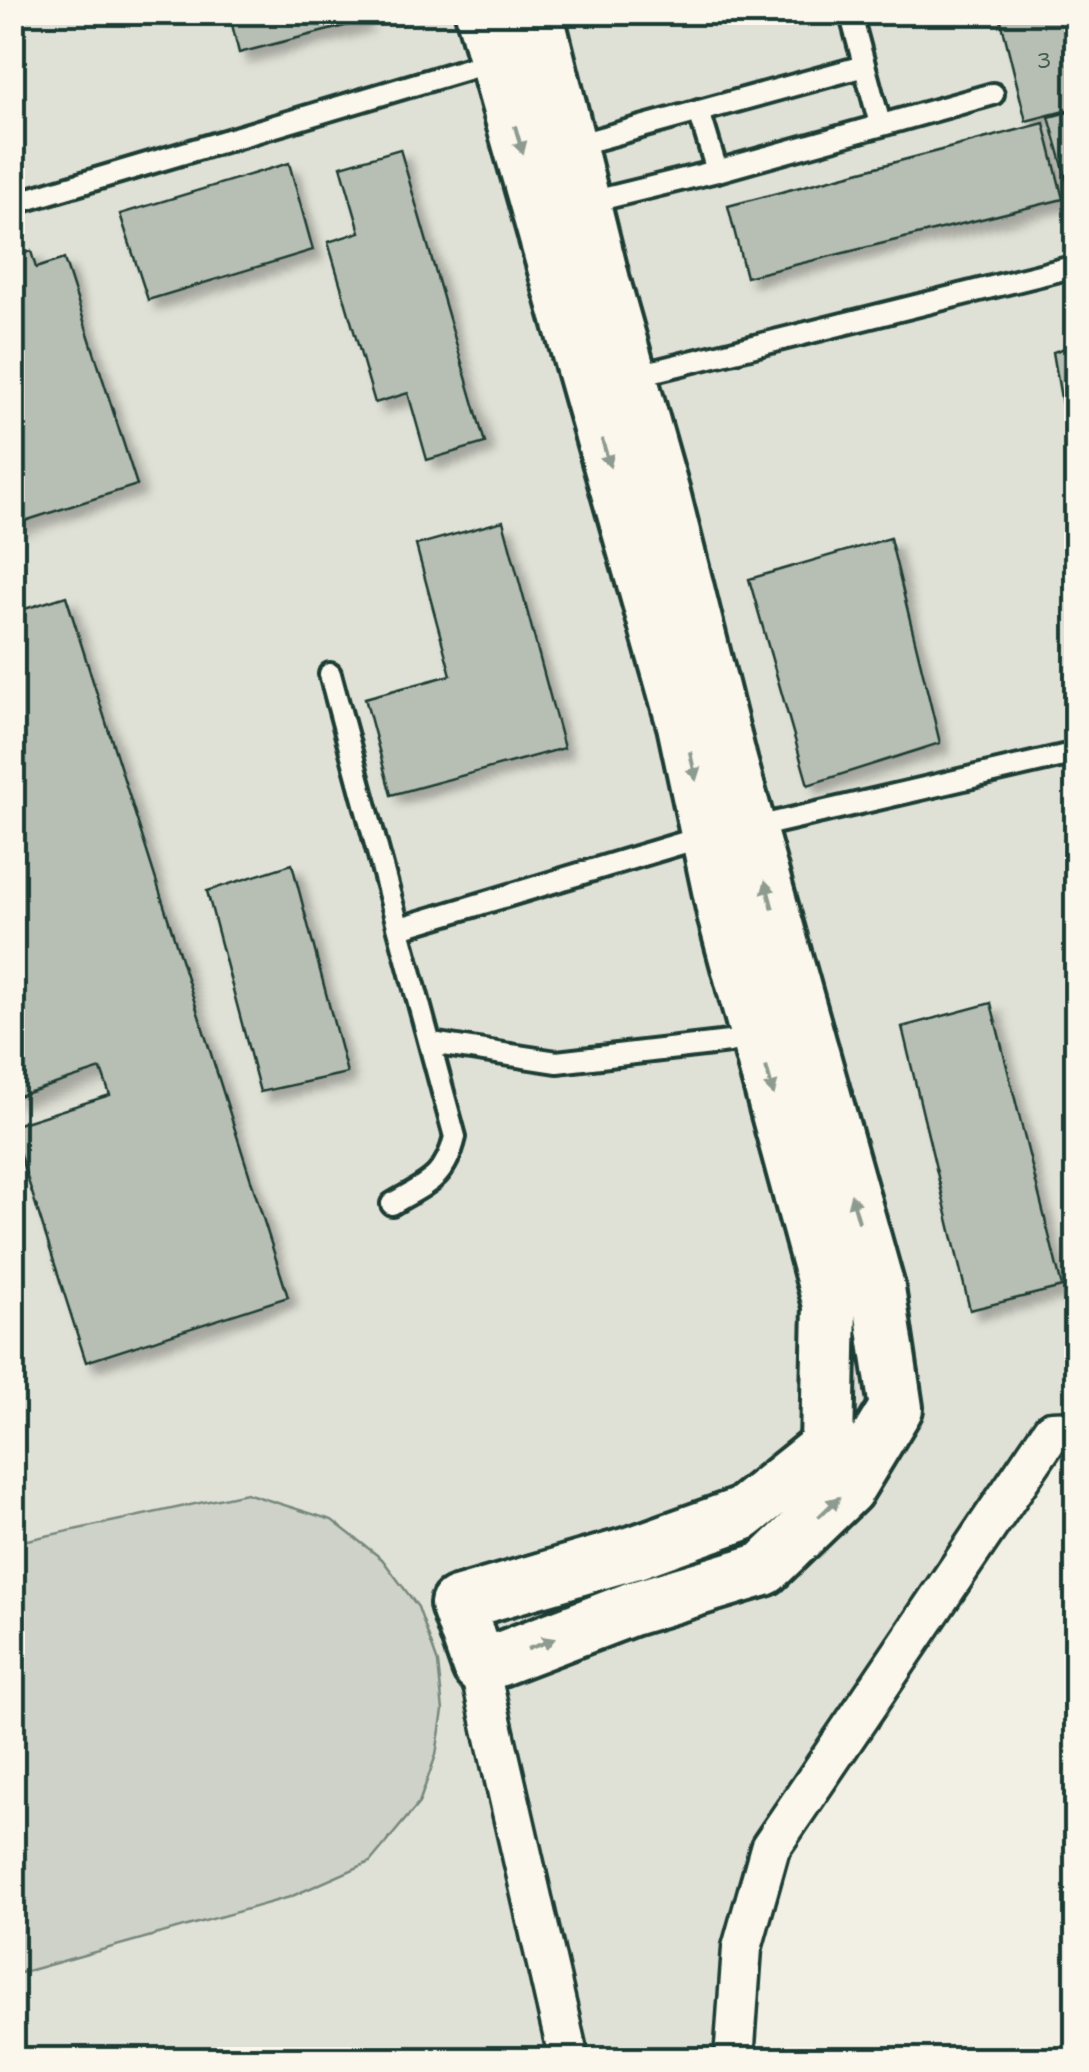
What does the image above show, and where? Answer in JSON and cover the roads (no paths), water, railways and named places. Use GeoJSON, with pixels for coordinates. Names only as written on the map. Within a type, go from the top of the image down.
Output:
{"type":"FeatureCollection","features":[{"type":"Feature","properties":{"kind":"street"},"geometry":{"type":"LineString","coordinates":[[479,1667],[631,1609],[764,1569],[847,1490],[896,1408],[878,1288],[729,832],[684,725],[606,374],[584,204],[536,12]]}},
{"type":"Feature","properties":{"kind":"street"},"geometry":{"type":"LineString","coordinates":[[489,36],[548,237],[606,374]]}},
{"type":"Feature","properties":{"kind":"street"},"geometry":{"type":"LineString","coordinates":[[569,2060],[479,1667],[457,1604],[636,1552],[742,1514],[827,1446],[830,1306],[726,918],[729,832]]}},
{"type":"Feature","properties":{"kind":"street"},"geometry":{"type":"LineString","coordinates":[[734,2060],[742,1948],[770,1848],[1052,1431],[1076,1430]]}},
{"type":"Feature","properties":{"kind":"lane"},"geometry":{"type":"LineString","coordinates":[[850,12],[880,124]]}},
{"type":"Feature","properties":{"kind":"lane"},"geometry":{"type":"LineString","coordinates":[[12,204],[489,36]]}},
{"type":"Feature","properties":{"kind":"lane"},"geometry":{"type":"LineString","coordinates":[[570,147],[864,66]]}},
{"type":"Feature","properties":{"kind":"lane"},"geometry":{"type":"LineString","coordinates":[[584,204],[717,172],[993,94]]}},
{"type":"Feature","properties":{"kind":"lane"},"geometry":{"type":"LineString","coordinates":[[699,112],[717,172]]}},
{"type":"Feature","properties":{"kind":"lane"},"geometry":{"type":"LineString","coordinates":[[606,374],[1076,266]]}},
{"type":"Feature","properties":{"kind":"lane"},"geometry":{"type":"LineString","coordinates":[[330,674],[455,1137],[449,1164],[392,1204]]}},
{"type":"Feature","properties":{"kind":"lane"},"geometry":{"type":"LineString","coordinates":[[400,928],[729,832],[1076,753]]}},
{"type":"Feature","properties":{"kind":"lane"},"geometry":{"type":"LineString","coordinates":[[431,1042],[557,1062],[729,1042]]}}]}
